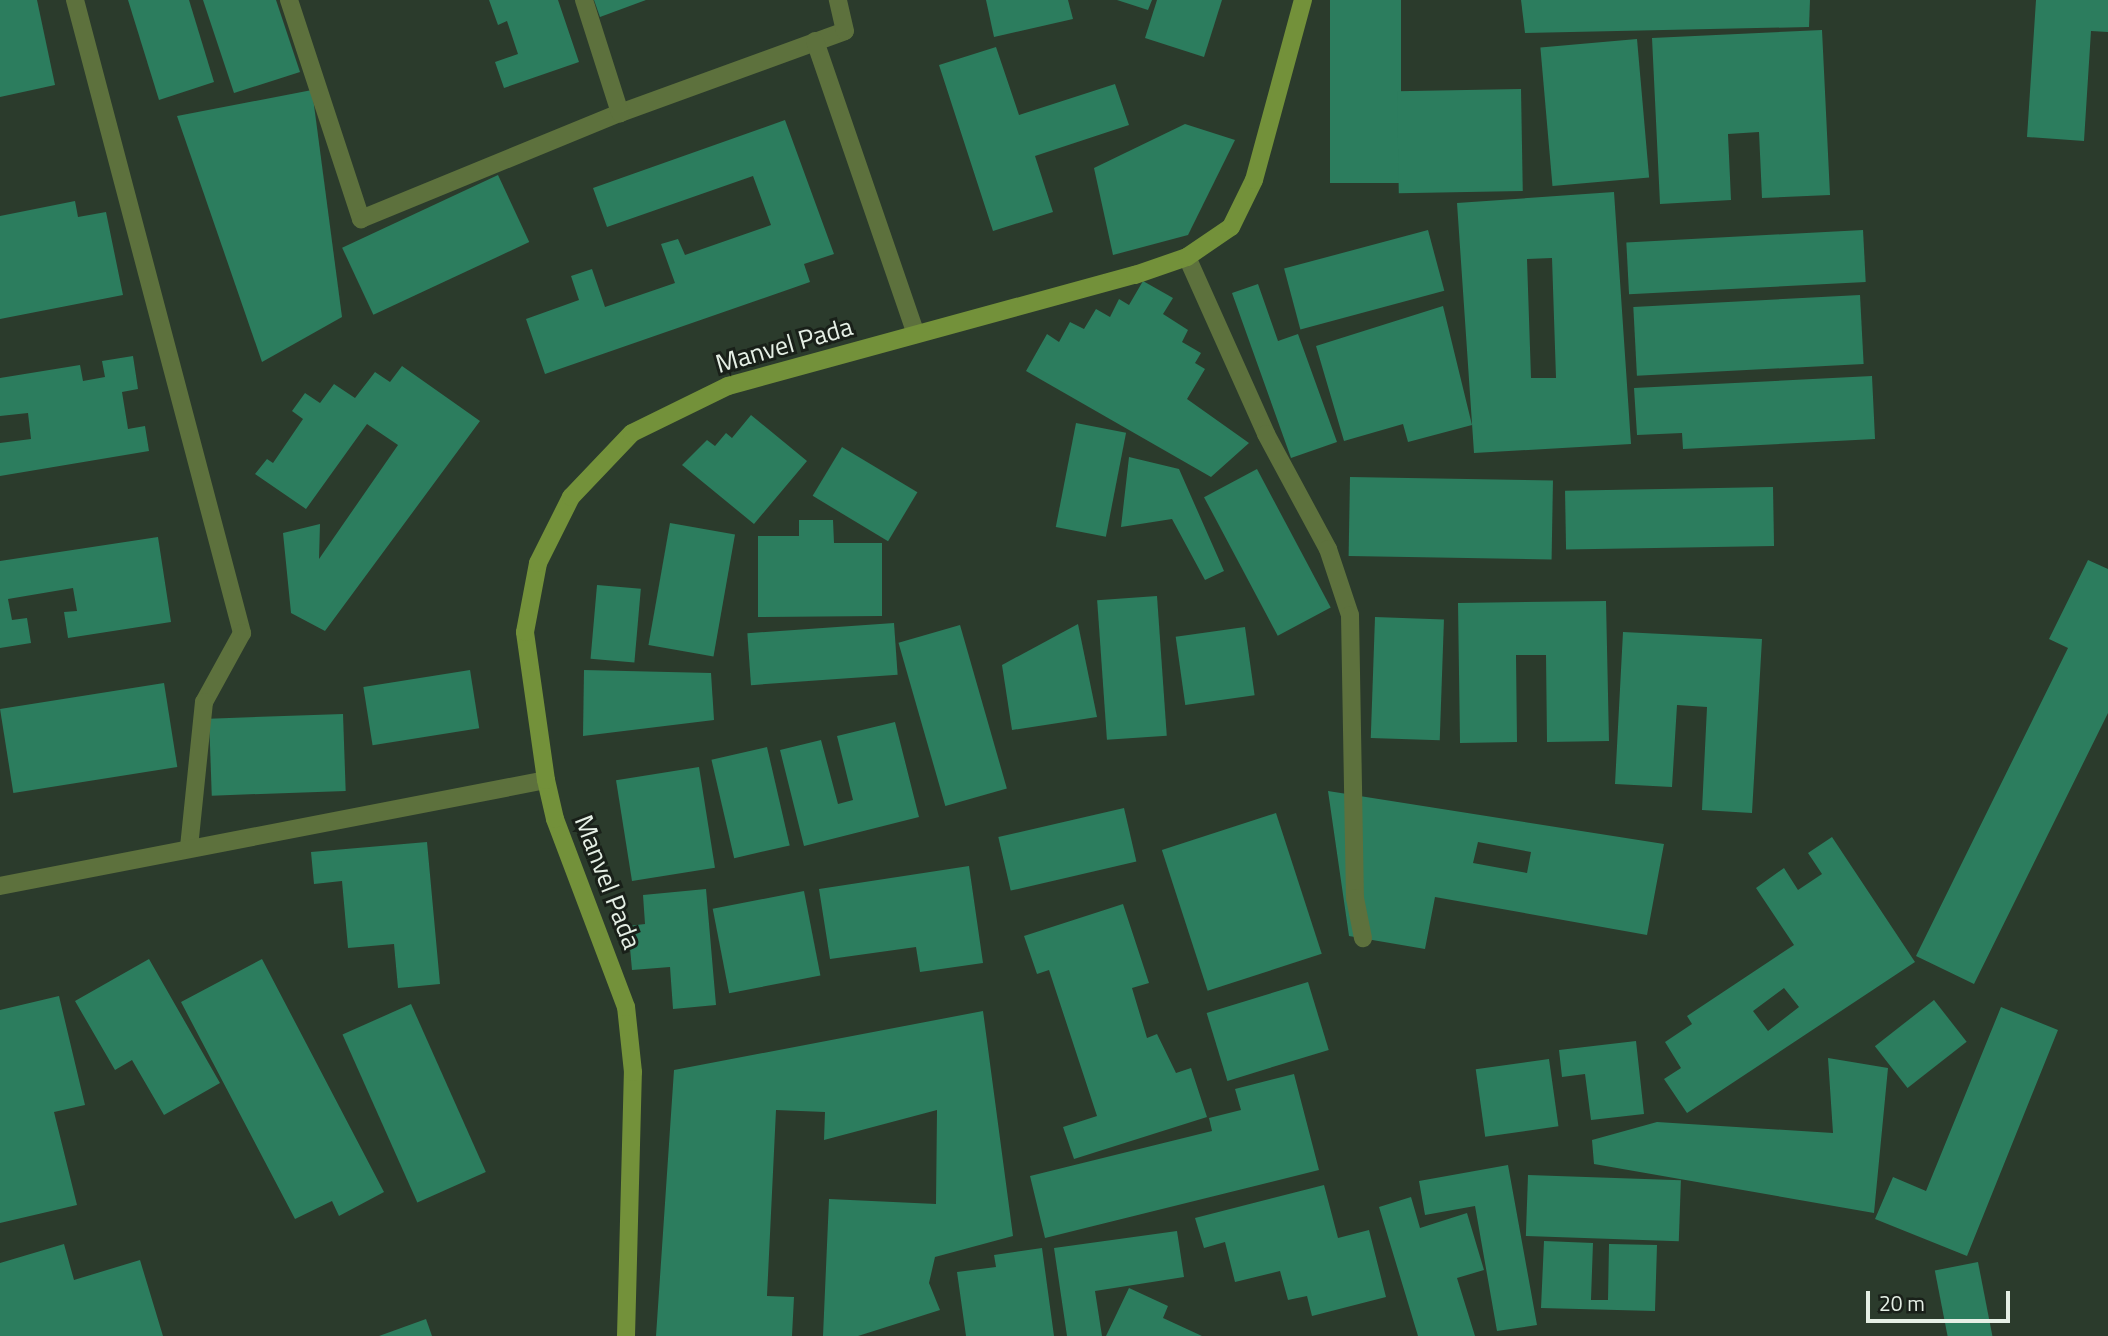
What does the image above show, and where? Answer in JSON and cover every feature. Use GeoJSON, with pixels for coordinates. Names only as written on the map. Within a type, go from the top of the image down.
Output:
{"type":"FeatureCollection","features":[{"type":"Feature","properties":{"kind":"main road","name":"Manvel Pada"},"geometry":{"type":"LineString","coordinates":[[626,1336],[633,1072],[626,1007],[555,819],[546,780],[525,632],[538,563],[571,497],[632,433],[728,386],[1187,257],[1231,227],[1254,180],[1303,0]]}},
{"type":"Feature","properties":{"kind":"street"},"geometry":{"type":"LineString","coordinates":[[75,0],[242,633],[204,702],[190,847]]}},
{"type":"Feature","properties":{"kind":"street"},"geometry":{"type":"LineString","coordinates":[[289,0],[361,219],[620,113],[845,31],[838,0]]}},
{"type":"Feature","properties":{"kind":"street"},"geometry":{"type":"LineString","coordinates":[[584,0],[620,113]]}},
{"type":"Feature","properties":{"kind":"street"},"geometry":{"type":"LineString","coordinates":[[815,41],[916,334]]}},
{"type":"Feature","properties":{"kind":"street"},"geometry":{"type":"LineString","coordinates":[[1187,257],[1266,434],[1328,549],[1350,615],[1354,885],[1363,938]]}},
{"type":"Feature","properties":{"kind":"street"},"geometry":{"type":"LineString","coordinates":[[0,886],[546,780]]}},
{"type":"Feature","properties":{"kind":"building"},"geometry":{"type":"Polygon","coordinates":[[[0,0],[37,0],[55,85],[0,97],[0,0]]]}},
{"type":"Feature","properties":{"kind":"building"},"geometry":{"type":"Polygon","coordinates":[[[128,0],[189,0],[214,82],[159,100],[128,0]]]}},
{"type":"Feature","properties":{"kind":"building"},"geometry":{"type":"Polygon","coordinates":[[[203,0],[276,0],[300,72],[234,93],[203,0]]]}},
{"type":"Feature","properties":{"kind":"building"},"geometry":{"type":"Polygon","coordinates":[[[489,0],[558,0],[579,62],[504,88],[495,62],[518,54],[507,21],[498,25],[489,0]]]}},
{"type":"Feature","properties":{"kind":"building"},"geometry":{"type":"Polygon","coordinates":[[[594,0],[646,0],[600,17],[594,0]]]}},
{"type":"Feature","properties":{"kind":"building"},"geometry":{"type":"Polygon","coordinates":[[[986,0],[1068,0],[1073,19],[994,37],[986,0]]]}},
{"type":"Feature","properties":{"kind":"building"},"geometry":{"type":"Polygon","coordinates":[[[1117,0],[1152,0],[1148,10],[1117,0]]]}},
{"type":"Feature","properties":{"kind":"building"},"geometry":{"type":"Polygon","coordinates":[[[1157,0],[1222,0],[1204,57],[1145,38],[1157,0]]]}},
{"type":"Feature","properties":{"kind":"building"},"geometry":{"type":"Polygon","coordinates":[[[1330,0],[1401,0],[1401,183],[1330,183],[1330,0]]]}},
{"type":"Feature","properties":{"kind":"building"},"geometry":{"type":"Polygon","coordinates":[[[1521,0],[1810,0],[1809,27],[1525,33],[1521,0]]]}},
{"type":"Feature","properties":{"kind":"building"},"geometry":{"type":"Polygon","coordinates":[[[2036,0],[2108,0],[2108,32],[2091,31],[2084,141],[2027,137],[2036,0]]]}},
{"type":"Feature","properties":{"kind":"building"},"geometry":{"type":"Polygon","coordinates":[[[1822,30],[1830,195],[1762,198],[1759,132],[1728,134],[1731,200],[1660,204],[1652,38],[1822,30]]]}},
{"type":"Feature","properties":{"kind":"building"},"geometry":{"type":"Polygon","coordinates":[[[1637,39],[1649,177],[1552,186],[1540,47],[1637,39]]]}},
{"type":"Feature","properties":{"kind":"building"},"geometry":{"type":"Polygon","coordinates":[[[996,47],[1019,115],[1115,84],[1129,125],[1035,156],[1053,212],[993,231],[939,65],[996,47]]]}},
{"type":"Feature","properties":{"kind":"building"},"geometry":{"type":"Polygon","coordinates":[[[1521,89],[1523,191],[1399,193],[1397,91],[1521,89]]]}},
{"type":"Feature","properties":{"kind":"building"},"geometry":{"type":"Polygon","coordinates":[[[312,90],[342,317],[262,362],[177,116],[312,90]]]}},
{"type":"Feature","properties":{"kind":"building"},"geometry":{"type":"Polygon","coordinates":[[[785,120],[834,254],[804,264],[810,282],[545,374],[526,319],[579,300],[571,276],[592,269],[605,307],[675,283],[661,244],[678,239],[685,255],[771,225],[753,176],[607,227],[593,188],[785,120]]]}},
{"type":"Feature","properties":{"kind":"building"},"geometry":{"type":"Polygon","coordinates":[[[1185,124],[1235,140],[1188,235],[1113,255],[1094,168],[1185,124]]]}},
{"type":"Feature","properties":{"kind":"building"},"geometry":{"type":"Polygon","coordinates":[[[498,175],[529,242],[373,315],[342,248],[498,175]]]}},
{"type":"Feature","properties":{"kind":"building"},"geometry":{"type":"Polygon","coordinates":[[[1614,192],[1631,444],[1474,453],[1457,203],[1614,192]],[[1552,258],[1527,259],[1531,378],[1556,378],[1552,258]]]}},
{"type":"Feature","properties":{"kind":"building"},"geometry":{"type":"Polygon","coordinates":[[[75,201],[78,217],[106,212],[123,295],[0,319],[0,216],[75,201]]]}},
{"type":"Feature","properties":{"kind":"building"},"geometry":{"type":"Polygon","coordinates":[[[1428,230],[1444,291],[1300,329],[1284,269],[1428,230]]]}},
{"type":"Feature","properties":{"kind":"building"},"geometry":{"type":"Polygon","coordinates":[[[1863,230],[1866,282],[1629,294],[1626,242],[1863,230]]]}},
{"type":"Feature","properties":{"kind":"building"},"geometry":{"type":"Polygon","coordinates":[[[1143,281],[1173,298],[1163,314],[1188,330],[1182,342],[1201,353],[1195,363],[1205,369],[1187,399],[1249,443],[1211,477],[1026,371],[1047,334],[1059,342],[1070,322],[1084,329],[1096,309],[1110,317],[1119,299],[1129,305],[1143,281]]]}},
{"type":"Feature","properties":{"kind":"building"},"geometry":{"type":"Polygon","coordinates":[[[1258,284],[1278,341],[1298,334],[1337,442],[1291,458],[1232,293],[1258,284]]]}},
{"type":"Feature","properties":{"kind":"building"},"geometry":{"type":"Polygon","coordinates":[[[1860,295],[1864,364],[1637,376],[1633,307],[1860,295]]]}},
{"type":"Feature","properties":{"kind":"building"},"geometry":{"type":"Polygon","coordinates":[[[1443,306],[1472,425],[1408,442],[1403,424],[1344,441],[1316,346],[1443,306]]]}},
{"type":"Feature","properties":{"kind":"building"},"geometry":{"type":"Polygon","coordinates":[[[133,356],[138,389],[122,392],[128,429],[145,426],[149,451],[0,476],[0,443],[31,439],[28,413],[0,416],[0,378],[80,365],[83,381],[105,377],[102,361],[133,356]]]}},
{"type":"Feature","properties":{"kind":"building"},"geometry":{"type":"Polygon","coordinates":[[[402,366],[480,421],[325,631],[291,613],[283,533],[320,524],[319,559],[398,445],[367,424],[306,509],[255,474],[267,459],[273,463],[303,419],[292,411],[305,393],[320,403],[334,384],[355,398],[375,372],[390,382],[402,366]]]}},
{"type":"Feature","properties":{"kind":"building"},"geometry":{"type":"Polygon","coordinates":[[[1872,376],[1875,439],[1683,449],[1682,433],[1637,435],[1634,388],[1872,376]]]}},
{"type":"Feature","properties":{"kind":"building"},"geometry":{"type":"Polygon","coordinates":[[[751,415],[807,461],[754,524],[682,465],[707,440],[715,446],[726,433],[732,438],[751,415]]]}},
{"type":"Feature","properties":{"kind":"building"},"geometry":{"type":"Polygon","coordinates":[[[1076,423],[1126,433],[1106,537],[1056,527],[1076,423]]]}},
{"type":"Feature","properties":{"kind":"building"},"geometry":{"type":"Polygon","coordinates":[[[842,447],[917,492],[888,541],[813,496],[842,447]]]}},
{"type":"Feature","properties":{"kind":"building"},"geometry":{"type":"Polygon","coordinates":[[[1129,457],[1179,469],[1224,571],[1205,580],[1172,519],[1121,527],[1129,457]]]}},
{"type":"Feature","properties":{"kind":"building"},"geometry":{"type":"Polygon","coordinates":[[[1257,469],[1331,608],[1278,636],[1204,497],[1257,469]]]}},
{"type":"Feature","properties":{"kind":"building"},"geometry":{"type":"Polygon","coordinates":[[[1350,477],[1553,481],[1552,560],[1349,556],[1350,477]]]}},
{"type":"Feature","properties":{"kind":"building"},"geometry":{"type":"Polygon","coordinates":[[[1773,487],[1774,546],[1566,550],[1565,491],[1773,487]]]}},
{"type":"Feature","properties":{"kind":"building"},"geometry":{"type":"Polygon","coordinates":[[[799,520],[833,520],[834,543],[882,543],[882,616],[758,617],[758,536],[799,536],[799,520]]]}},
{"type":"Feature","properties":{"kind":"building"},"geometry":{"type":"Polygon","coordinates":[[[670,523],[735,534],[713,657],[648,645],[670,523]]]}},
{"type":"Feature","properties":{"kind":"building"},"geometry":{"type":"Polygon","coordinates":[[[158,537],[171,622],[68,638],[64,612],[77,611],[73,588],[8,599],[12,620],[27,618],[31,643],[0,648],[0,561],[158,537]]]}},
{"type":"Feature","properties":{"kind":"building"},"geometry":{"type":"Polygon","coordinates":[[[2088,560],[2108,569],[2108,713],[1974,984],[1916,956],[2068,648],[2049,639],[2088,560]]]}},
{"type":"Feature","properties":{"kind":"building"},"geometry":{"type":"Polygon","coordinates":[[[597,585],[641,589],[634,663],[591,659],[597,585]]]}},
{"type":"Feature","properties":{"kind":"building"},"geometry":{"type":"Polygon","coordinates":[[[1157,596],[1167,736],[1107,740],[1097,600],[1157,596]]]}},
{"type":"Feature","properties":{"kind":"building"},"geometry":{"type":"Polygon","coordinates":[[[1606,601],[1609,741],[1547,742],[1546,655],[1516,655],[1517,742],[1460,743],[1458,603],[1606,601]]]}},
{"type":"Feature","properties":{"kind":"building"},"geometry":{"type":"Polygon","coordinates":[[[1375,617],[1444,619],[1440,740],[1371,738],[1375,617]]]}},
{"type":"Feature","properties":{"kind":"building"},"geometry":{"type":"Polygon","coordinates":[[[894,623],[898,675],[751,685],[747,633],[894,623]]]}},
{"type":"Feature","properties":{"kind":"building"},"geometry":{"type":"Polygon","coordinates":[[[1078,624],[1097,717],[1012,730],[1002,665],[1078,624]]]}},
{"type":"Feature","properties":{"kind":"building"},"geometry":{"type":"Polygon","coordinates":[[[960,625],[1007,788],[945,806],[898,643],[960,625]]]}},
{"type":"Feature","properties":{"kind":"building"},"geometry":{"type":"Polygon","coordinates":[[[1245,627],[1255,695],[1185,705],[1176,637],[1245,627]]]}},
{"type":"Feature","properties":{"kind":"building"},"geometry":{"type":"Polygon","coordinates":[[[1623,632],[1762,639],[1752,813],[1702,810],[1707,707],[1677,705],[1672,787],[1615,784],[1623,632]]]}},
{"type":"Feature","properties":{"kind":"building"},"geometry":{"type":"Polygon","coordinates":[[[470,670],[479,728],[373,745],[363,687],[470,670]]]}},
{"type":"Feature","properties":{"kind":"building"},"geometry":{"type":"Polygon","coordinates":[[[584,670],[711,673],[714,720],[583,736],[584,670]]]}},
{"type":"Feature","properties":{"kind":"building"},"geometry":{"type":"Polygon","coordinates":[[[164,683],[177,767],[13,793],[0,709],[164,683]]]}},
{"type":"Feature","properties":{"kind":"building"},"geometry":{"type":"Polygon","coordinates":[[[343,714],[346,791],[212,796],[209,719],[343,714]]]}},
{"type":"Feature","properties":{"kind":"building"},"geometry":{"type":"Polygon","coordinates":[[[895,722],[919,817],[804,846],[780,750],[821,740],[838,804],[853,800],[837,736],[895,722]]]}},
{"type":"Feature","properties":{"kind":"building"},"geometry":{"type":"Polygon","coordinates":[[[767,747],[790,845],[734,858],[711,760],[767,747]]]}},
{"type":"Feature","properties":{"kind":"building"},"geometry":{"type":"Polygon","coordinates":[[[699,767],[715,868],[632,881],[616,780],[699,767]]]}},
{"type":"Feature","properties":{"kind":"building"},"geometry":{"type":"Polygon","coordinates":[[[1328,791],[1664,844],[1647,935],[1435,897],[1425,949],[1349,936],[1328,791]],[[1478,842],[1473,863],[1527,873],[1531,852],[1478,842]]]}},
{"type":"Feature","properties":{"kind":"building"},"geometry":{"type":"Polygon","coordinates":[[[1124,808],[1136,862],[1011,891],[998,837],[1124,808]]]}},
{"type":"Feature","properties":{"kind":"building"},"geometry":{"type":"Polygon","coordinates":[[[1276,813],[1322,954],[1208,991],[1162,850],[1276,813]]]}},
{"type":"Feature","properties":{"kind":"building"},"geometry":{"type":"Polygon","coordinates":[[[1832,837],[1915,962],[1687,1113],[1664,1079],[1681,1068],[1665,1042],[1692,1024],[1687,1016],[1794,945],[1756,888],[1784,868],[1798,890],[1822,874],[1808,853],[1832,837]],[[1784,988],[1753,1011],[1768,1031],[1799,1007],[1784,988]]]}},
{"type":"Feature","properties":{"kind":"building"},"geometry":{"type":"Polygon","coordinates":[[[427,842],[440,984],[398,988],[394,944],[348,948],[342,881],[314,884],[311,852],[427,842]]]}},
{"type":"Feature","properties":{"kind":"building"},"geometry":{"type":"Polygon","coordinates":[[[969,866],[983,963],[920,972],[916,947],[830,959],[819,889],[969,866]]]}},
{"type":"Feature","properties":{"kind":"building"},"geometry":{"type":"Polygon","coordinates":[[[706,889],[716,1005],[673,1009],[670,967],[632,970],[628,926],[645,924],[643,895],[706,889]]]}},
{"type":"Feature","properties":{"kind":"building"},"geometry":{"type":"Polygon","coordinates":[[[804,891],[820,975],[729,993],[713,909],[804,891]]]}},
{"type":"Feature","properties":{"kind":"building"},"geometry":{"type":"Polygon","coordinates":[[[1123,904],[1149,983],[1132,988],[1147,1038],[1157,1034],[1176,1073],[1191,1068],[1207,1117],[1074,1159],[1063,1127],[1097,1116],[1049,970],[1037,974],[1024,936],[1123,904]]]}},
{"type":"Feature","properties":{"kind":"building"},"geometry":{"type":"Polygon","coordinates":[[[149,959],[220,1083],[164,1115],[132,1060],[115,1070],[75,1001],[149,959]]]}},
{"type":"Feature","properties":{"kind":"building"},"geometry":{"type":"Polygon","coordinates":[[[262,959],[384,1192],[339,1216],[332,1201],[295,1219],[181,1002],[262,959]]]}},
{"type":"Feature","properties":{"kind":"building"},"geometry":{"type":"Polygon","coordinates":[[[1308,982],[1329,1050],[1227,1081],[1207,1013],[1308,982]]]}},
{"type":"Feature","properties":{"kind":"building"},"geometry":{"type":"Polygon","coordinates":[[[59,996],[85,1105],[54,1112],[77,1205],[0,1223],[0,1010],[59,996]]]}},
{"type":"Feature","properties":{"kind":"building"},"geometry":{"type":"Polygon","coordinates":[[[1934,1000],[1967,1042],[1908,1088],[1875,1046],[1934,1000]]]}},
{"type":"Feature","properties":{"kind":"building"},"geometry":{"type":"Polygon","coordinates":[[[411,1004],[486,1172],[417,1203],[342,1035],[411,1004]]]}},
{"type":"Feature","properties":{"kind":"building"},"geometry":{"type":"Polygon","coordinates":[[[2001,1007],[2058,1030],[1967,1256],[1875,1219],[1893,1177],[1926,1191],[2001,1007]]]}},
{"type":"Feature","properties":{"kind":"building"},"geometry":{"type":"Polygon","coordinates":[[[983,1011],[1013,1236],[935,1257],[929,1283],[940,1310],[858,1336],[823,1336],[829,1199],[936,1204],[937,1110],[824,1140],[825,1112],[776,1110],[767,1296],[794,1297],[792,1336],[656,1336],[674,1070],[983,1011]]]}},
{"type":"Feature","properties":{"kind":"building"},"geometry":{"type":"Polygon","coordinates":[[[1636,1041],[1644,1114],[1591,1120],[1585,1074],[1562,1077],[1559,1050],[1636,1041]]]}},
{"type":"Feature","properties":{"kind":"building"},"geometry":{"type":"Polygon","coordinates":[[[1828,1058],[1888,1068],[1874,1213],[1594,1164],[1592,1140],[1657,1122],[1833,1133],[1828,1058]]]}},
{"type":"Feature","properties":{"kind":"building"},"geometry":{"type":"Polygon","coordinates":[[[1549,1059],[1558,1126],[1485,1137],[1476,1069],[1549,1059]]]}},
{"type":"Feature","properties":{"kind":"building"},"geometry":{"type":"Polygon","coordinates":[[[1294,1074],[1319,1170],[1045,1238],[1030,1176],[1212,1131],[1209,1118],[1241,1110],[1235,1089],[1294,1074]]]}},
{"type":"Feature","properties":{"kind":"building"},"geometry":{"type":"Polygon","coordinates":[[[1508,1165],[1537,1325],[1497,1331],[1475,1206],[1425,1215],[1419,1181],[1508,1165]]]}},
{"type":"Feature","properties":{"kind":"building"},"geometry":{"type":"Polygon","coordinates":[[[1528,1175],[1681,1180],[1679,1241],[1526,1236],[1528,1175]]]}},
{"type":"Feature","properties":{"kind":"building"},"geometry":{"type":"Polygon","coordinates":[[[1324,1185],[1338,1238],[1369,1230],[1386,1297],[1312,1316],[1307,1296],[1288,1300],[1280,1271],[1235,1282],[1225,1242],[1204,1248],[1195,1218],[1324,1185]]]}},
{"type":"Feature","properties":{"kind":"building"},"geometry":{"type":"Polygon","coordinates":[[[1411,1197],[1420,1228],[1467,1213],[1484,1270],[1457,1278],[1475,1336],[1418,1336],[1379,1207],[1411,1197]]]}},
{"type":"Feature","properties":{"kind":"building"},"geometry":{"type":"Polygon","coordinates":[[[1177,1231],[1184,1277],[1095,1291],[1102,1336],[1067,1336],[1054,1248],[1177,1231]]]}},
{"type":"Feature","properties":{"kind":"building"},"geometry":{"type":"Polygon","coordinates":[[[1544,1241],[1593,1243],[1591,1300],[1608,1300],[1609,1244],[1657,1245],[1655,1311],[1541,1308],[1544,1241]]]}},
{"type":"Feature","properties":{"kind":"building"},"geometry":{"type":"Polygon","coordinates":[[[64,1244],[74,1280],[140,1260],[163,1336],[0,1336],[0,1263],[64,1244]]]}},
{"type":"Feature","properties":{"kind":"building"},"geometry":{"type":"Polygon","coordinates":[[[1042,1248],[1054,1336],[966,1336],[957,1272],[996,1267],[994,1255],[1042,1248]]]}},
{"type":"Feature","properties":{"kind":"building"},"geometry":{"type":"Polygon","coordinates":[[[1978,1262],[1992,1336],[1948,1336],[1935,1270],[1978,1262]]]}},
{"type":"Feature","properties":{"kind":"building"},"geometry":{"type":"Polygon","coordinates":[[[1129,1288],[1168,1306],[1163,1318],[1202,1336],[1106,1336],[1129,1288]]]}},
{"type":"Feature","properties":{"kind":"building"},"geometry":{"type":"Polygon","coordinates":[[[426,1319],[432,1336],[379,1336],[426,1319]]]}}]}
